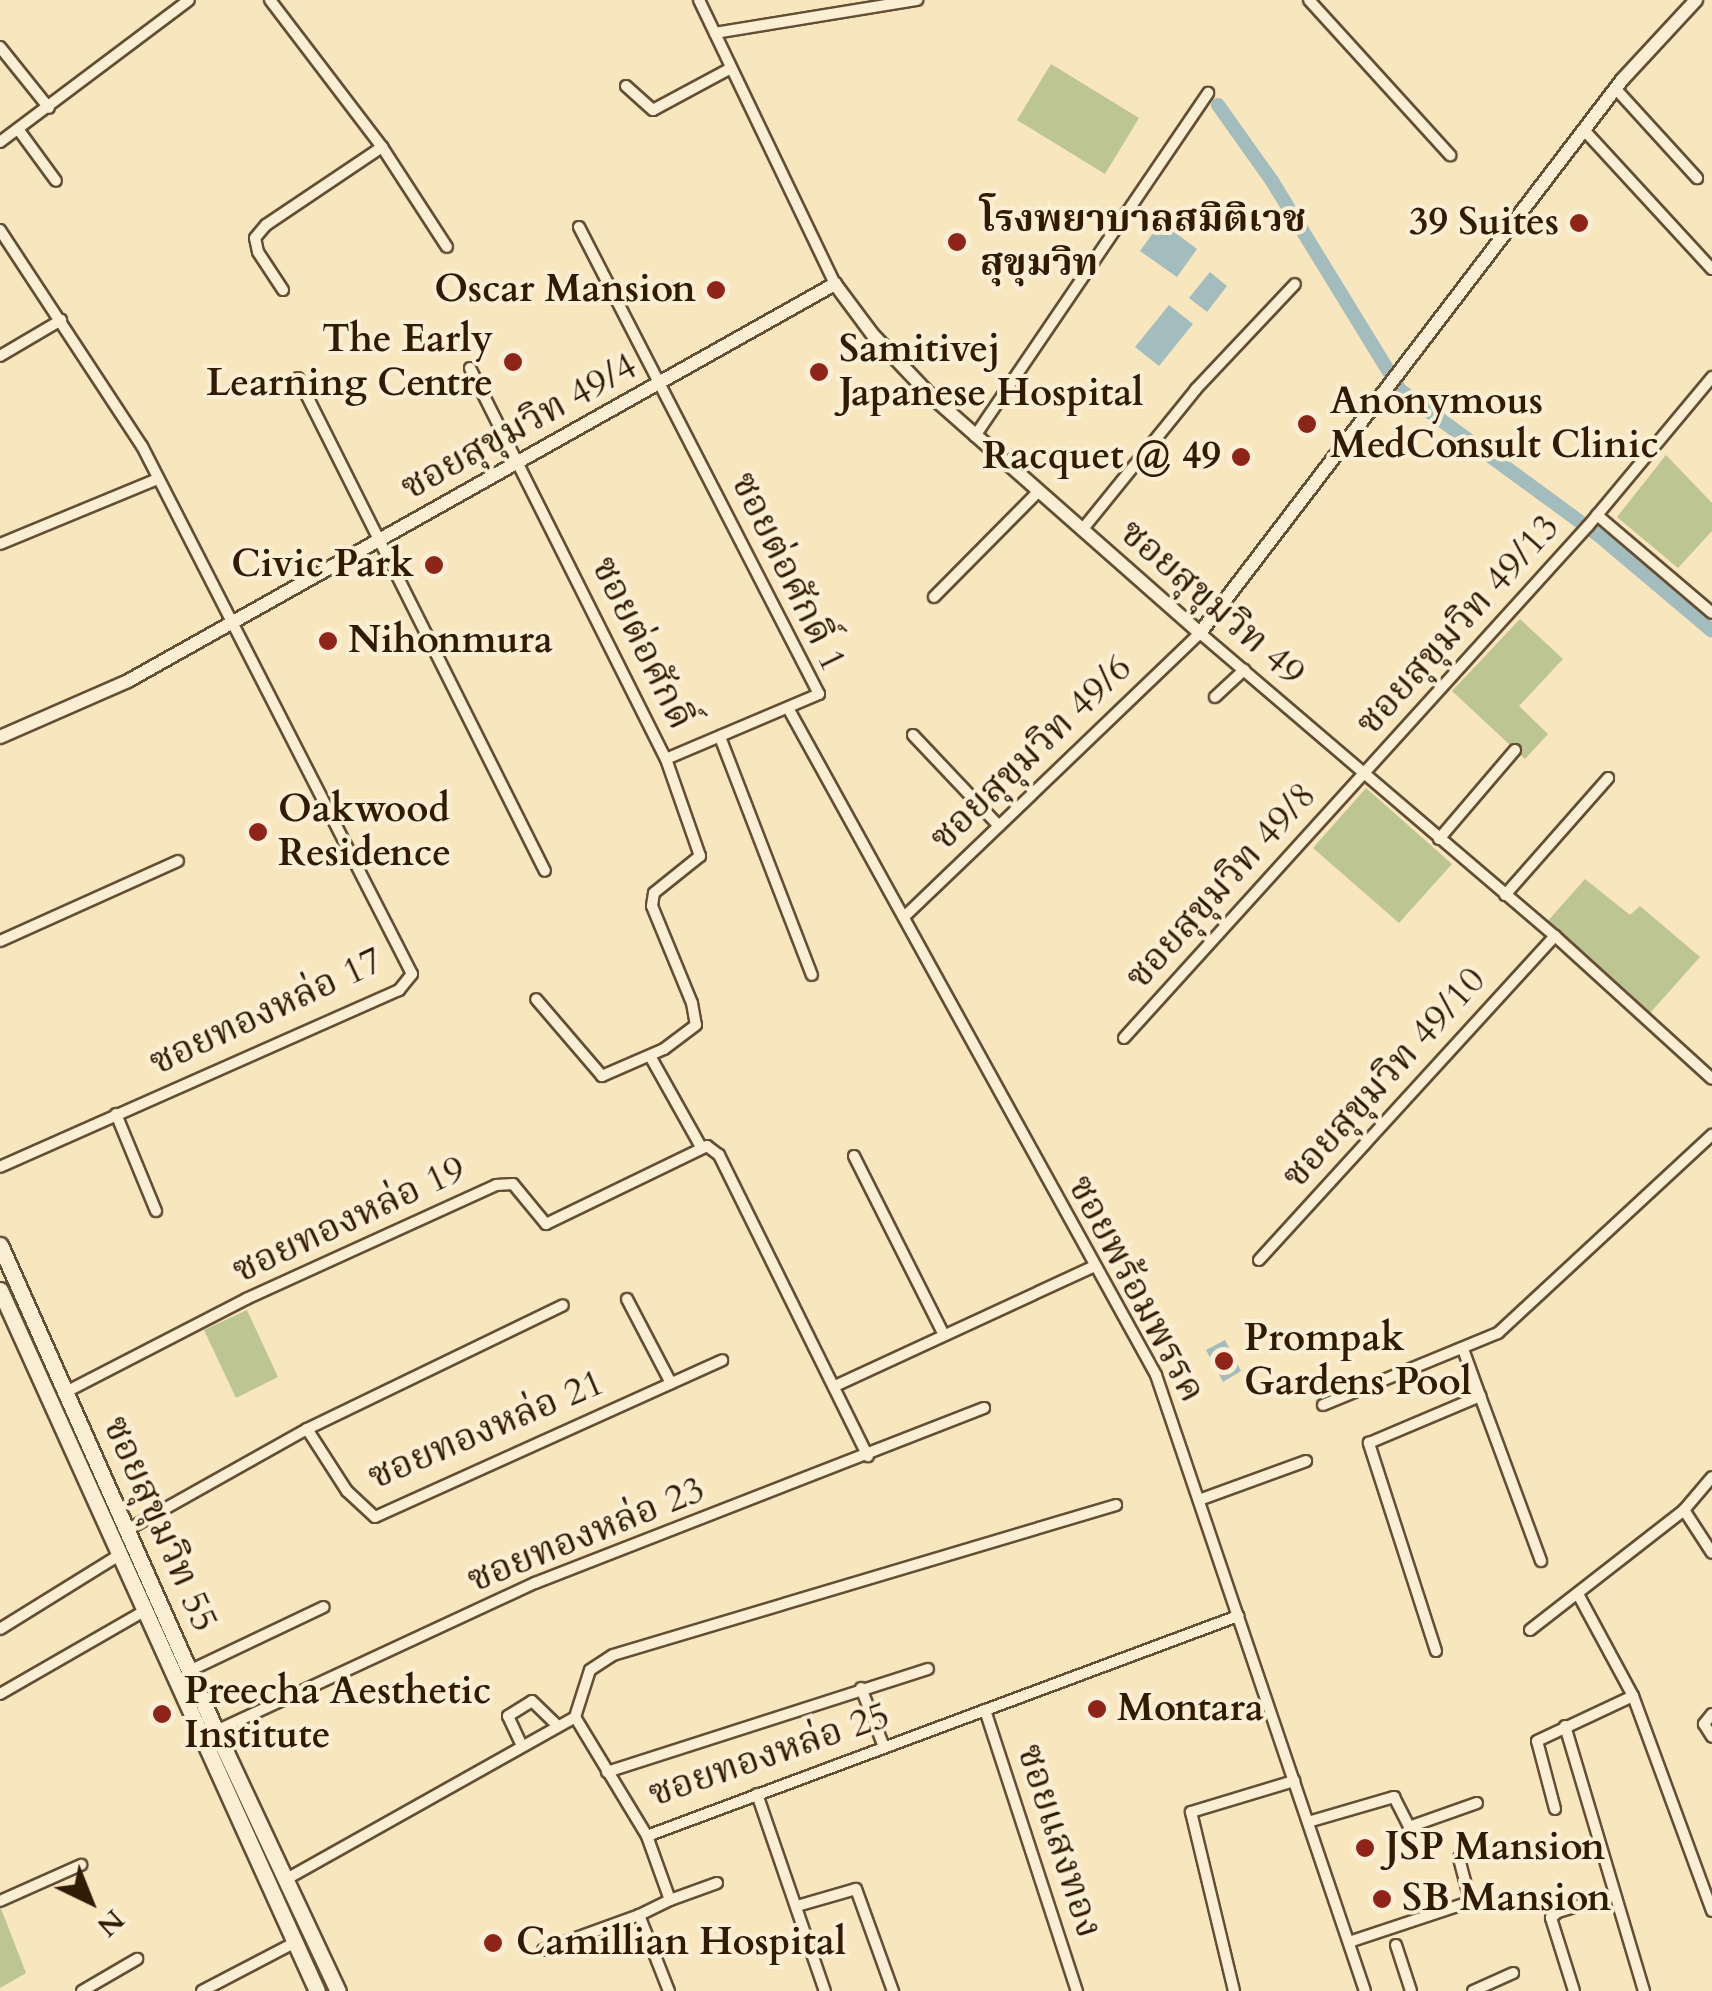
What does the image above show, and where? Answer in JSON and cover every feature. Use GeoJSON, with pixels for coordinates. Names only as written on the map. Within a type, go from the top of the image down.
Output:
{"type":"FeatureCollection","features":[{"type":"Feature","properties":{"kind":"main road","name":"ซอยสุขุมวิท 55"},"geometry":{"type":"LineString","coordinates":[[0,1245],[5,1271],[152,1607],[338,1991]]}},
{"type":"Feature","properties":{"kind":"main road","name":"ซอยสุขุมวิท 55"},"geometry":{"type":"LineString","coordinates":[[0,1290],[58,1396]]}},
{"type":"Feature","properties":{"kind":"main road","name":"ซอยสุขุมวิท 55"},"geometry":{"type":"LineString","coordinates":[[120,1533],[121,1554],[189,1672],[269,1888],[317,1991]]}},
{"type":"Feature","properties":{"kind":"main road"},"geometry":{"type":"LineString","coordinates":[[269,1888],[286,1880]]}},
{"type":"Feature","properties":{"kind":"street"},"geometry":{"type":"LineString","coordinates":[[0,142],[190,0]]}},
{"type":"Feature","properties":{"kind":"street"},"geometry":{"type":"LineString","coordinates":[[270,0],[382,147],[447,247]]}},
{"type":"Feature","properties":{"kind":"street","name":"ซอยสุขุมวิท 49"},"geometry":{"type":"LineString","coordinates":[[699,0],[834,284],[890,353],[974,436],[1555,936],[1712,1079]]}},
{"type":"Feature","properties":{"kind":"street"},"geometry":{"type":"LineString","coordinates":[[714,33],[917,0]]}},
{"type":"Feature","properties":{"kind":"street"},"geometry":{"type":"LineString","coordinates":[[1309,0],[1450,155]]}},
{"type":"Feature","properties":{"kind":"street"},"geometry":{"type":"LineString","coordinates":[[1200,633],[1616,88],[1693,1]]}},
{"type":"Feature","properties":{"kind":"street"},"geometry":{"type":"LineString","coordinates":[[0,47],[49,108]]}},
{"type":"Feature","properties":{"kind":"street"},"geometry":{"type":"LineString","coordinates":[[626,86],[650,110],[731,68]]}},
{"type":"Feature","properties":{"kind":"street"},"geometry":{"type":"LineString","coordinates":[[1616,88],[1697,178]]}},
{"type":"Feature","properties":{"kind":"street"},"geometry":{"type":"LineString","coordinates":[[974,436],[1208,94]]}},
{"type":"Feature","properties":{"kind":"street"},"geometry":{"type":"LineString","coordinates":[[18,129],[56,180]]}},
{"type":"Feature","properties":{"kind":"street"},"geometry":{"type":"LineString","coordinates":[[1584,130],[1712,269]]}},
{"type":"Feature","properties":{"kind":"street"},"geometry":{"type":"LineString","coordinates":[[283,290],[258,252],[254,238],[266,225],[382,147]]}},
{"type":"Feature","properties":{"kind":"street"},"geometry":{"type":"LineString","coordinates":[[579,226],[660,382]]}},
{"type":"Feature","properties":{"kind":"street"},"geometry":{"type":"LineString","coordinates":[[0,230],[142,446],[233,622]]}},
{"type":"Feature","properties":{"kind":"street","name":"ซอยสุขุมวิท 49/4"},"geometry":{"type":"LineString","coordinates":[[0,737],[116,686],[834,284]]}},
{"type":"Feature","properties":{"kind":"street"},"geometry":{"type":"LineString","coordinates":[[1082,530],[1196,390],[1294,284]]}},
{"type":"Feature","properties":{"kind":"street"},"geometry":{"type":"LineString","coordinates":[[0,356],[61,320]]}},
{"type":"Feature","properties":{"kind":"street","name":"ซอยต่อศักดิ์"},"geometry":{"type":"LineString","coordinates":[[470,368],[666,759],[700,856],[654,893],[652,906],[692,1003],[696,1026],[650,1056]]}},
{"type":"Feature","properties":{"kind":"street","name":"ซอยสุขุมวิท 49/13"},"geometry":{"type":"LineString","coordinates":[[1363,774],[1597,515],[1712,377]]}},
{"type":"Feature","properties":{"kind":"street"},"geometry":{"type":"LineString","coordinates":[[298,378],[546,871]]}},
{"type":"Feature","properties":{"kind":"street","name":"ซอยต่อศักดิ์ 1"},"geometry":{"type":"LineString","coordinates":[[660,382],[818,691],[818,698],[666,759]]}},
{"type":"Feature","properties":{"kind":"street"},"geometry":{"type":"LineString","coordinates":[[0,544],[158,479]]}},
{"type":"Feature","properties":{"kind":"street"},"geometry":{"type":"LineString","coordinates":[[934,597],[1038,492]]}},
{"type":"Feature","properties":{"kind":"street"},"geometry":{"type":"LineString","coordinates":[[1597,515],[1712,614]]}},
{"type":"Feature","properties":{"kind":"street","name":"ซอยทองหล่อ 17"},"geometry":{"type":"LineString","coordinates":[[0,1167],[399,990],[412,974],[233,622]]}},
{"type":"Feature","properties":{"kind":"street","name":"ซอยสุขุมวิท 49/6"},"geometry":{"type":"LineString","coordinates":[[904,917],[1200,633]]}},
{"type":"Feature","properties":{"kind":"street"},"geometry":{"type":"LineString","coordinates":[[1216,697],[1244,670]]}},
{"type":"Feature","properties":{"kind":"street","name":"ซอยพร้อมพรรค"},"geometry":{"type":"LineString","coordinates":[[788,708],[1156,1375],[1365,1991]]}},
{"type":"Feature","properties":{"kind":"street"},"geometry":{"type":"LineString","coordinates":[[913,735],[999,826]]}},
{"type":"Feature","properties":{"kind":"street"},"geometry":{"type":"LineString","coordinates":[[720,737],[812,975]]}},
{"type":"Feature","properties":{"kind":"street"},"geometry":{"type":"LineString","coordinates":[[1439,839],[1515,750]]}},
{"type":"Feature","properties":{"kind":"street","name":"ซอยสุขุมวิท 49/8"},"geometry":{"type":"LineString","coordinates":[[1124,1038],[1363,774]]}},
{"type":"Feature","properties":{"kind":"street"},"geometry":{"type":"LineString","coordinates":[[1505,895],[1608,778]]}},
{"type":"Feature","properties":{"kind":"street"},"geometry":{"type":"LineString","coordinates":[[0,941],[178,861]]}},
{"type":"Feature","properties":{"kind":"street","name":"ซอยสุขุมวิท 49/10"},"geometry":{"type":"LineString","coordinates":[[1258,1260],[1555,936]]}},
{"type":"Feature","properties":{"kind":"street"},"geometry":{"type":"LineString","coordinates":[[536,999],[602,1076],[650,1056],[701,1147],[720,1154],[868,1456]]}},
{"type":"Feature","properties":{"kind":"street"},"geometry":{"type":"LineString","coordinates":[[116,1114],[156,1211]]}},
{"type":"Feature","properties":{"kind":"street"},"geometry":{"type":"LineString","coordinates":[[1323,1405],[1498,1333],[1528,1310],[1712,1135]]}},
{"type":"Feature","properties":{"kind":"street","name":"ซอยทองหล่อ 19"},"geometry":{"type":"LineString","coordinates":[[58,1396],[246,1299],[496,1185],[511,1182],[546,1224],[701,1147]]}},
{"type":"Feature","properties":{"kind":"street"},"geometry":{"type":"LineString","coordinates":[[854,1156],[944,1335]]}},
{"type":"Feature","properties":{"kind":"street"},"geometry":{"type":"LineString","coordinates":[[835,1386],[1093,1267]]}},
{"type":"Feature","properties":{"kind":"street"},"geometry":{"type":"LineString","coordinates":[[628,1299],[671,1384]]}},
{"type":"Feature","properties":{"kind":"street","name":"ซอยทองหล่อ 21"},"geometry":{"type":"LineString","coordinates":[[120,1533],[307,1429],[563,1306]]}},
{"type":"Feature","properties":{"kind":"street"},"geometry":{"type":"LineString","coordinates":[[1463,1348],[1541,1562]]}},
{"type":"Feature","properties":{"kind":"street","name":"ซอยทองหล่อ 21"},"geometry":{"type":"LineString","coordinates":[[307,1429],[347,1491],[375,1517],[722,1360]]}},
{"type":"Feature","properties":{"kind":"street"},"geometry":{"type":"LineString","coordinates":[[1436,1651],[1369,1444],[1480,1396]]}},
{"type":"Feature","properties":{"kind":"street","name":"ซอยทองหล่อ 23"},"geometry":{"type":"LineString","coordinates":[[210,1733],[535,1583],[984,1408]]}},
{"type":"Feature","properties":{"kind":"street"},"geometry":{"type":"LineString","coordinates":[[1199,1500],[1306,1462]]}},
{"type":"Feature","properties":{"kind":"street"},"geometry":{"type":"LineString","coordinates":[[1530,1630],[1580,1596],[1710,1484]]}},
{"type":"Feature","properties":{"kind":"street"},"geometry":{"type":"LineString","coordinates":[[286,1880],[575,1717],[590,1670],[612,1655],[1116,1506]]}},
{"type":"Feature","properties":{"kind":"street"},"geometry":{"type":"LineString","coordinates":[[1684,1510],[1712,1553]]}},
{"type":"Feature","properties":{"kind":"street"},"geometry":{"type":"LineString","coordinates":[[0,1629],[121,1554]]}},
{"type":"Feature","properties":{"kind":"street"},"geometry":{"type":"LineString","coordinates":[[1580,1596],[1634,1696],[1712,1911]]}},
{"type":"Feature","properties":{"kind":"street"},"geometry":{"type":"LineString","coordinates":[[189,1672],[324,1606]]}},
{"type":"Feature","properties":{"kind":"street"},"geometry":{"type":"LineString","coordinates":[[0,1694],[152,1607]]}},
{"type":"Feature","properties":{"kind":"street","name":"ซอยทองหล่อ 25"},"geometry":{"type":"LineString","coordinates":[[575,1717],[648,1836],[1238,1616]]}},
{"type":"Feature","properties":{"kind":"street"},"geometry":{"type":"LineString","coordinates":[[606,1772],[861,1688],[928,1670]]}},
{"type":"Feature","properties":{"kind":"street"},"geometry":{"type":"LineString","coordinates":[[861,1688],[884,1747]]}},
{"type":"Feature","properties":{"kind":"street"},"geometry":{"type":"LineString","coordinates":[[1555,1810],[1537,1742],[1634,1696]]}},
{"type":"Feature","properties":{"kind":"street"},"geometry":{"type":"LineString","coordinates":[[522,1746],[508,1716],[532,1701],[558,1726]]}},
{"type":"Feature","properties":{"kind":"street","name":"ซอยแสงทอง"},"geometry":{"type":"LineString","coordinates":[[985,1710],[1077,1991]]}},
{"type":"Feature","properties":{"kind":"street"},"geometry":{"type":"LineString","coordinates":[[1712,1714],[1704,1724],[1712,1737]]}},
{"type":"Feature","properties":{"kind":"street"},"geometry":{"type":"LineString","coordinates":[[1564,1726],[1644,1991]]}},
{"type":"Feature","properties":{"kind":"street"},"geometry":{"type":"LineString","coordinates":[[1234,1991],[1191,1812],[1294,1781]]}},
{"type":"Feature","properties":{"kind":"street"},"geometry":{"type":"LineString","coordinates":[[757,1794],[825,1991]]}},
{"type":"Feature","properties":{"kind":"street"},"geometry":{"type":"LineString","coordinates":[[1308,1822],[1394,1797],[1408,1827],[1477,1803]]}},
{"type":"Feature","properties":{"kind":"street"},"geometry":{"type":"LineString","coordinates":[[648,1836],[670,1900]]}},
{"type":"Feature","properties":{"kind":"street"},"geometry":{"type":"LineString","coordinates":[[1348,1942],[1466,1903],[1469,1896],[1458,1858],[1478,1850]]}},
{"type":"Feature","properties":{"kind":"street"},"geometry":{"type":"LineString","coordinates":[[0,1900],[81,1865]]}},
{"type":"Feature","properties":{"kind":"street"},"geometry":{"type":"LineString","coordinates":[[543,1950],[717,1883]]}},
{"type":"Feature","properties":{"kind":"street"},"geometry":{"type":"LineString","coordinates":[[797,1906],[856,1889],[894,1991]]}},
{"type":"Feature","properties":{"kind":"street"},"geometry":{"type":"LineString","coordinates":[[1574,1991],[1551,1918],[1558,1912],[1614,1895]]}},
{"type":"Feature","properties":{"kind":"street"},"geometry":{"type":"LineString","coordinates":[[639,1915],[670,1991]]}},
{"type":"Feature","properties":{"kind":"street"},"geometry":{"type":"LineString","coordinates":[[202,1991],[294,1943]]}},
{"type":"Feature","properties":{"kind":"street"},"geometry":{"type":"LineString","coordinates":[[1396,1945],[1412,1991]]}},
{"type":"Feature","properties":{"kind":"street"},"geometry":{"type":"LineString","coordinates":[[82,1991],[137,1958]]}},
{"type":"Feature","properties":{"kind":"street"},"geometry":{"type":"LineString","coordinates":[[1473,1991],[1513,1972]]}},
{"type":"Feature","properties":{"kind":"green space"},"geometry":{"type":"Polygon","coordinates":[[[1051,64],[1139,118],[1105,174],[1017,120],[1051,64]]]}},
{"type":"Feature","properties":{"kind":"green space"},"geometry":{"type":"Polygon","coordinates":[[[1666,455],[1712,503],[1712,531],[1678,568],[1617,517],[1666,455]]]}},
{"type":"Feature","properties":{"kind":"green space"},"geometry":{"type":"Polygon","coordinates":[[[1520,619],[1563,659],[1519,706],[1548,734],[1525,759],[1452,691],[1520,619]]]}},
{"type":"Feature","properties":{"kind":"green space"},"geometry":{"type":"Polygon","coordinates":[[[1366,788],[1452,864],[1399,923],[1313,848],[1366,788]]]}},
{"type":"Feature","properties":{"kind":"green space"},"geometry":{"type":"Polygon","coordinates":[[[1585,879],[1630,915],[1640,906],[1700,957],[1650,1013],[1546,923],[1585,879]]]}},
{"type":"Feature","properties":{"kind":"green space"},"geometry":{"type":"Polygon","coordinates":[[[247,1310],[278,1377],[236,1398],[204,1330],[247,1310]]]}},
{"type":"Feature","properties":{"kind":"green space"},"geometry":{"type":"Polygon","coordinates":[[[0,1906],[26,1973],[0,1988],[0,1906]]]}},
{"type":"Feature","properties":{"kind":"water"},"geometry":{"type":"Polygon","coordinates":[[[1161,222],[1197,249],[1177,277],[1140,251],[1161,222]]]}},
{"type":"Feature","properties":{"kind":"water"},"geometry":{"type":"Polygon","coordinates":[[[1210,272],[1227,286],[1207,312],[1189,298],[1210,272]]]}},
{"type":"Feature","properties":{"kind":"water"},"geometry":{"type":"Polygon","coordinates":[[[1169,305],[1193,324],[1159,366],[1135,347],[1169,305]]]}},
{"type":"Feature","properties":{"kind":"water","name":"Prompak Gardens Pool"},"geometry":{"type":"Polygon","coordinates":[[[1225,1340],[1241,1371],[1223,1382],[1206,1350],[1225,1340]]]}},
{"type":"Feature","properties":{"kind":"waterway"},"geometry":{"type":"LineString","coordinates":[[1218,105],[1272,181],[1400,390],[1597,534],[1712,631]]}},
{"type":"Feature","properties":{"kind":"place","name":"39 Suites"},"geometry":{"type":"Point","coordinates":[1579,223]}},
{"type":"Feature","properties":{"kind":"place","name":"โรงพยาบาลสมิติเวช สุขุมวิท"},"geometry":{"type":"Point","coordinates":[957,242]}},
{"type":"Feature","properties":{"kind":"place","name":"Oscar Mansion"},"geometry":{"type":"Point","coordinates":[716,290]}},
{"type":"Feature","properties":{"kind":"place","name":"The Early Learning Centre"},"geometry":{"type":"Point","coordinates":[513,362]}},
{"type":"Feature","properties":{"kind":"place","name":"Samitivej Japanese Hospital"},"geometry":{"type":"Point","coordinates":[819,372]}},
{"type":"Feature","properties":{"kind":"place","name":"Anonymous MedConsult Clinic"},"geometry":{"type":"Point","coordinates":[1307,424]}},
{"type":"Feature","properties":{"kind":"place","name":"Racquet @ 49"},"geometry":{"type":"Point","coordinates":[1241,457]}},
{"type":"Feature","properties":{"kind":"place","name":"Civic Park"},"geometry":{"type":"Point","coordinates":[434,565]}},
{"type":"Feature","properties":{"kind":"place","name":"Nihonmura"},"geometry":{"type":"Point","coordinates":[328,641]}},
{"type":"Feature","properties":{"kind":"place","name":"Oakwood Residence"},"geometry":{"type":"Point","coordinates":[258,832]}},
{"type":"Feature","properties":{"kind":"place","name":"Prompak Gardens Pool"},"geometry":{"type":"Point","coordinates":[1224,1361]}},
{"type":"Feature","properties":{"kind":"place","name":"Montara"},"geometry":{"type":"Point","coordinates":[1097,1709]}},
{"type":"Feature","properties":{"kind":"place","name":"Preecha Aesthetic Institute"},"geometry":{"type":"Point","coordinates":[162,1714]}},
{"type":"Feature","properties":{"kind":"place","name":"JSP Mansion"},"geometry":{"type":"Point","coordinates":[1365,1848]}},
{"type":"Feature","properties":{"kind":"place","name":"SB Mansion"},"geometry":{"type":"Point","coordinates":[1382,1899]}},
{"type":"Feature","properties":{"kind":"place","name":"Camillian Hospital"},"geometry":{"type":"Point","coordinates":[493,1943]}}]}
